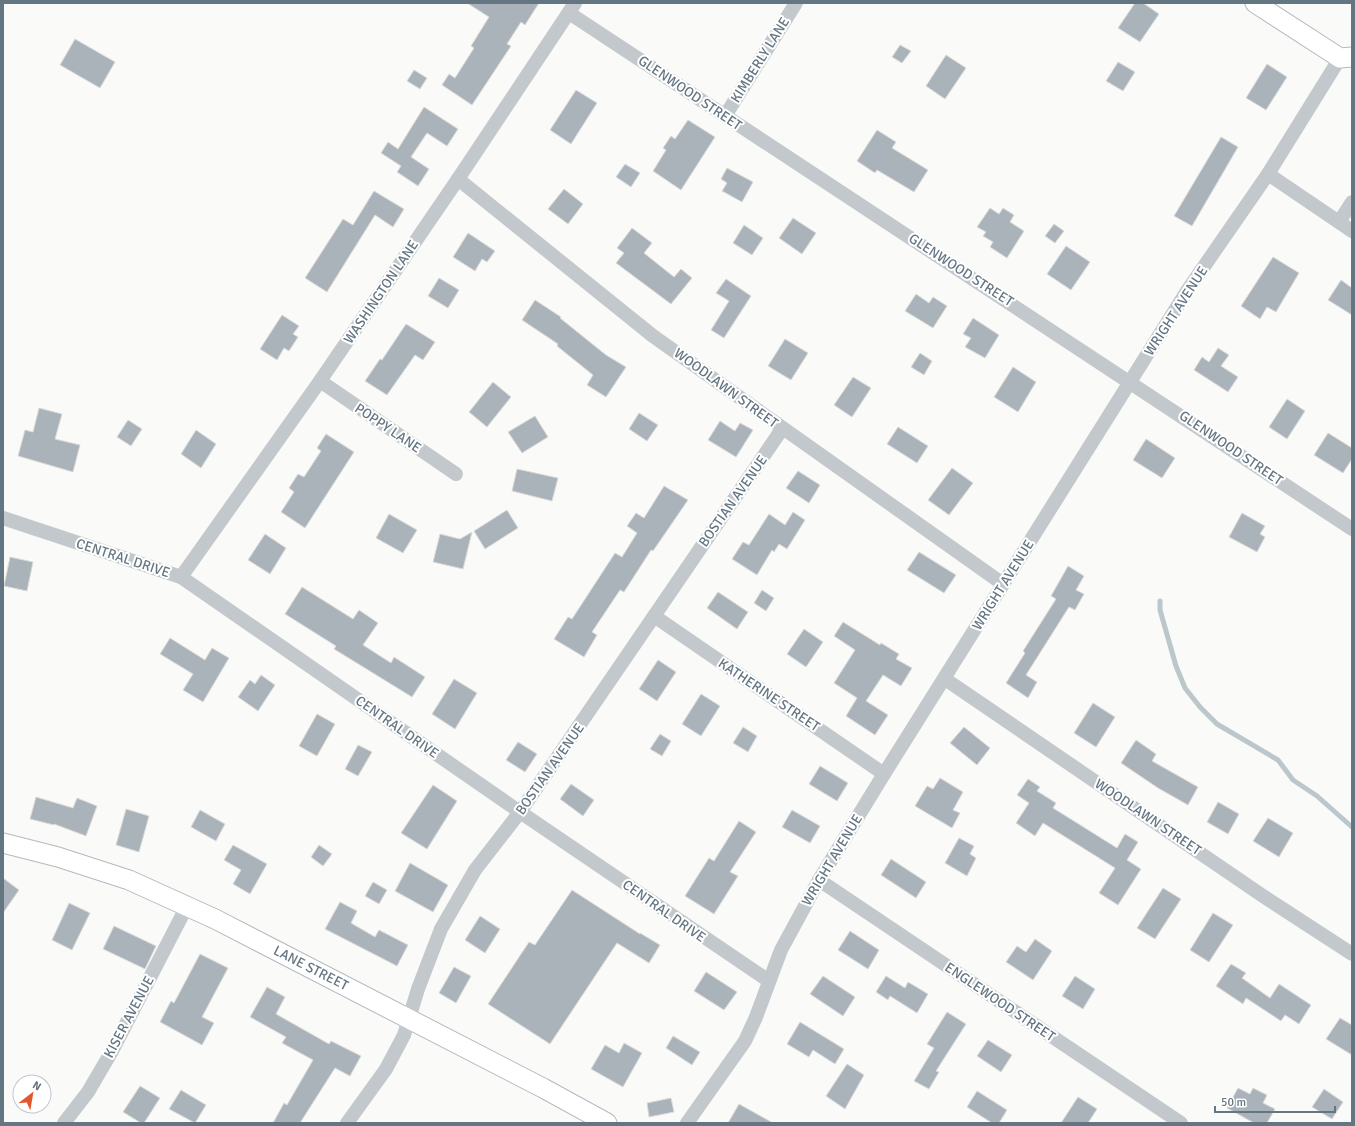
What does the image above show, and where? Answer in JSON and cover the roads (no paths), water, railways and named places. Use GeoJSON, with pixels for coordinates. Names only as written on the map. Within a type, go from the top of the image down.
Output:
{"type":"FeatureCollection","features":[{"type":"Feature","properties":{"kind":"main road"},"geometry":{"type":"LineString","coordinates":[[1255,3],[1346,58]]}},
{"type":"Feature","properties":{"kind":"main road","name":"LANE STREET"},"geometry":{"type":"LineString","coordinates":[[3,843],[58,857],[129,880],[187,906],[410,1019],[607,1123]]}},
{"type":"Feature","properties":{"kind":"street","name":"KIMBERLY LANE"},"geometry":{"type":"LineString","coordinates":[[725,116],[796,3]]}},
{"type":"Feature","properties":{"kind":"street","name":"GLENWOOD STREET"},"geometry":{"type":"LineString","coordinates":[[572,8],[725,116],[1352,529]]}},
{"type":"Feature","properties":{"kind":"street","name":"WASHINGTON LANE"},"geometry":{"type":"LineString","coordinates":[[181,577],[320,381],[458,179],[572,8]]}},
{"type":"Feature","properties":{"kind":"street","name":"WRIGHT AVENUE"},"geometry":{"type":"LineString","coordinates":[[687,1123],[745,1041],[781,950],[819,880],[884,774],[1131,382],[1187,290],[1268,174],[1346,58]]}},
{"type":"Feature","properties":{"kind":"street"},"geometry":{"type":"LineString","coordinates":[[1268,174],[1352,231]]}},
{"type":"Feature","properties":{"kind":"street","name":"WOODLAWN STREET"},"geometry":{"type":"LineString","coordinates":[[458,179],[653,336],[782,429],[1004,584]]}},
{"type":"Feature","properties":{"kind":"street"},"geometry":{"type":"LineString","coordinates":[[1339,222],[1352,202]]}},
{"type":"Feature","properties":{"kind":"street","name":"POPPY LANE"},"geometry":{"type":"LineString","coordinates":[[320,381],[456,474]]}},
{"type":"Feature","properties":{"kind":"street","name":"BOSTIAN AVENUE"},"geometry":{"type":"LineString","coordinates":[[347,1123],[386,1069],[404,1035],[418,989],[441,929],[475,870],[520,812],[782,429]]}},
{"type":"Feature","properties":{"kind":"street","name":"CENTRAL DRIVE"},"geometry":{"type":"LineString","coordinates":[[3,518],[181,577],[520,812],[769,982]]}},
{"type":"Feature","properties":{"kind":"street","name":"KATHERINE STREET"},"geometry":{"type":"LineString","coordinates":[[654,616],[884,774]]}},
{"type":"Feature","properties":{"kind":"street","name":"WOODLAWN STREET"},"geometry":{"type":"LineString","coordinates":[[944,679],[1263,896],[1352,954]]}},
{"type":"Feature","properties":{"kind":"street","name":"ENGLEWOOD STREET"},"geometry":{"type":"LineString","coordinates":[[819,880],[1181,1123]]}},
{"type":"Feature","properties":{"kind":"street","name":"KISER AVENUE"},"geometry":{"type":"LineString","coordinates":[[64,1123],[88,1092],[112,1052],[187,906]]}},
{"type":"Feature","properties":{"kind":"waterway"},"geometry":{"type":"LineString","coordinates":[[1160,601],[1160,610],[1176,666],[1185,688],[1200,707],[1217,724],[1278,760],[1293,780],[1317,796],[1352,827]]}}]}
